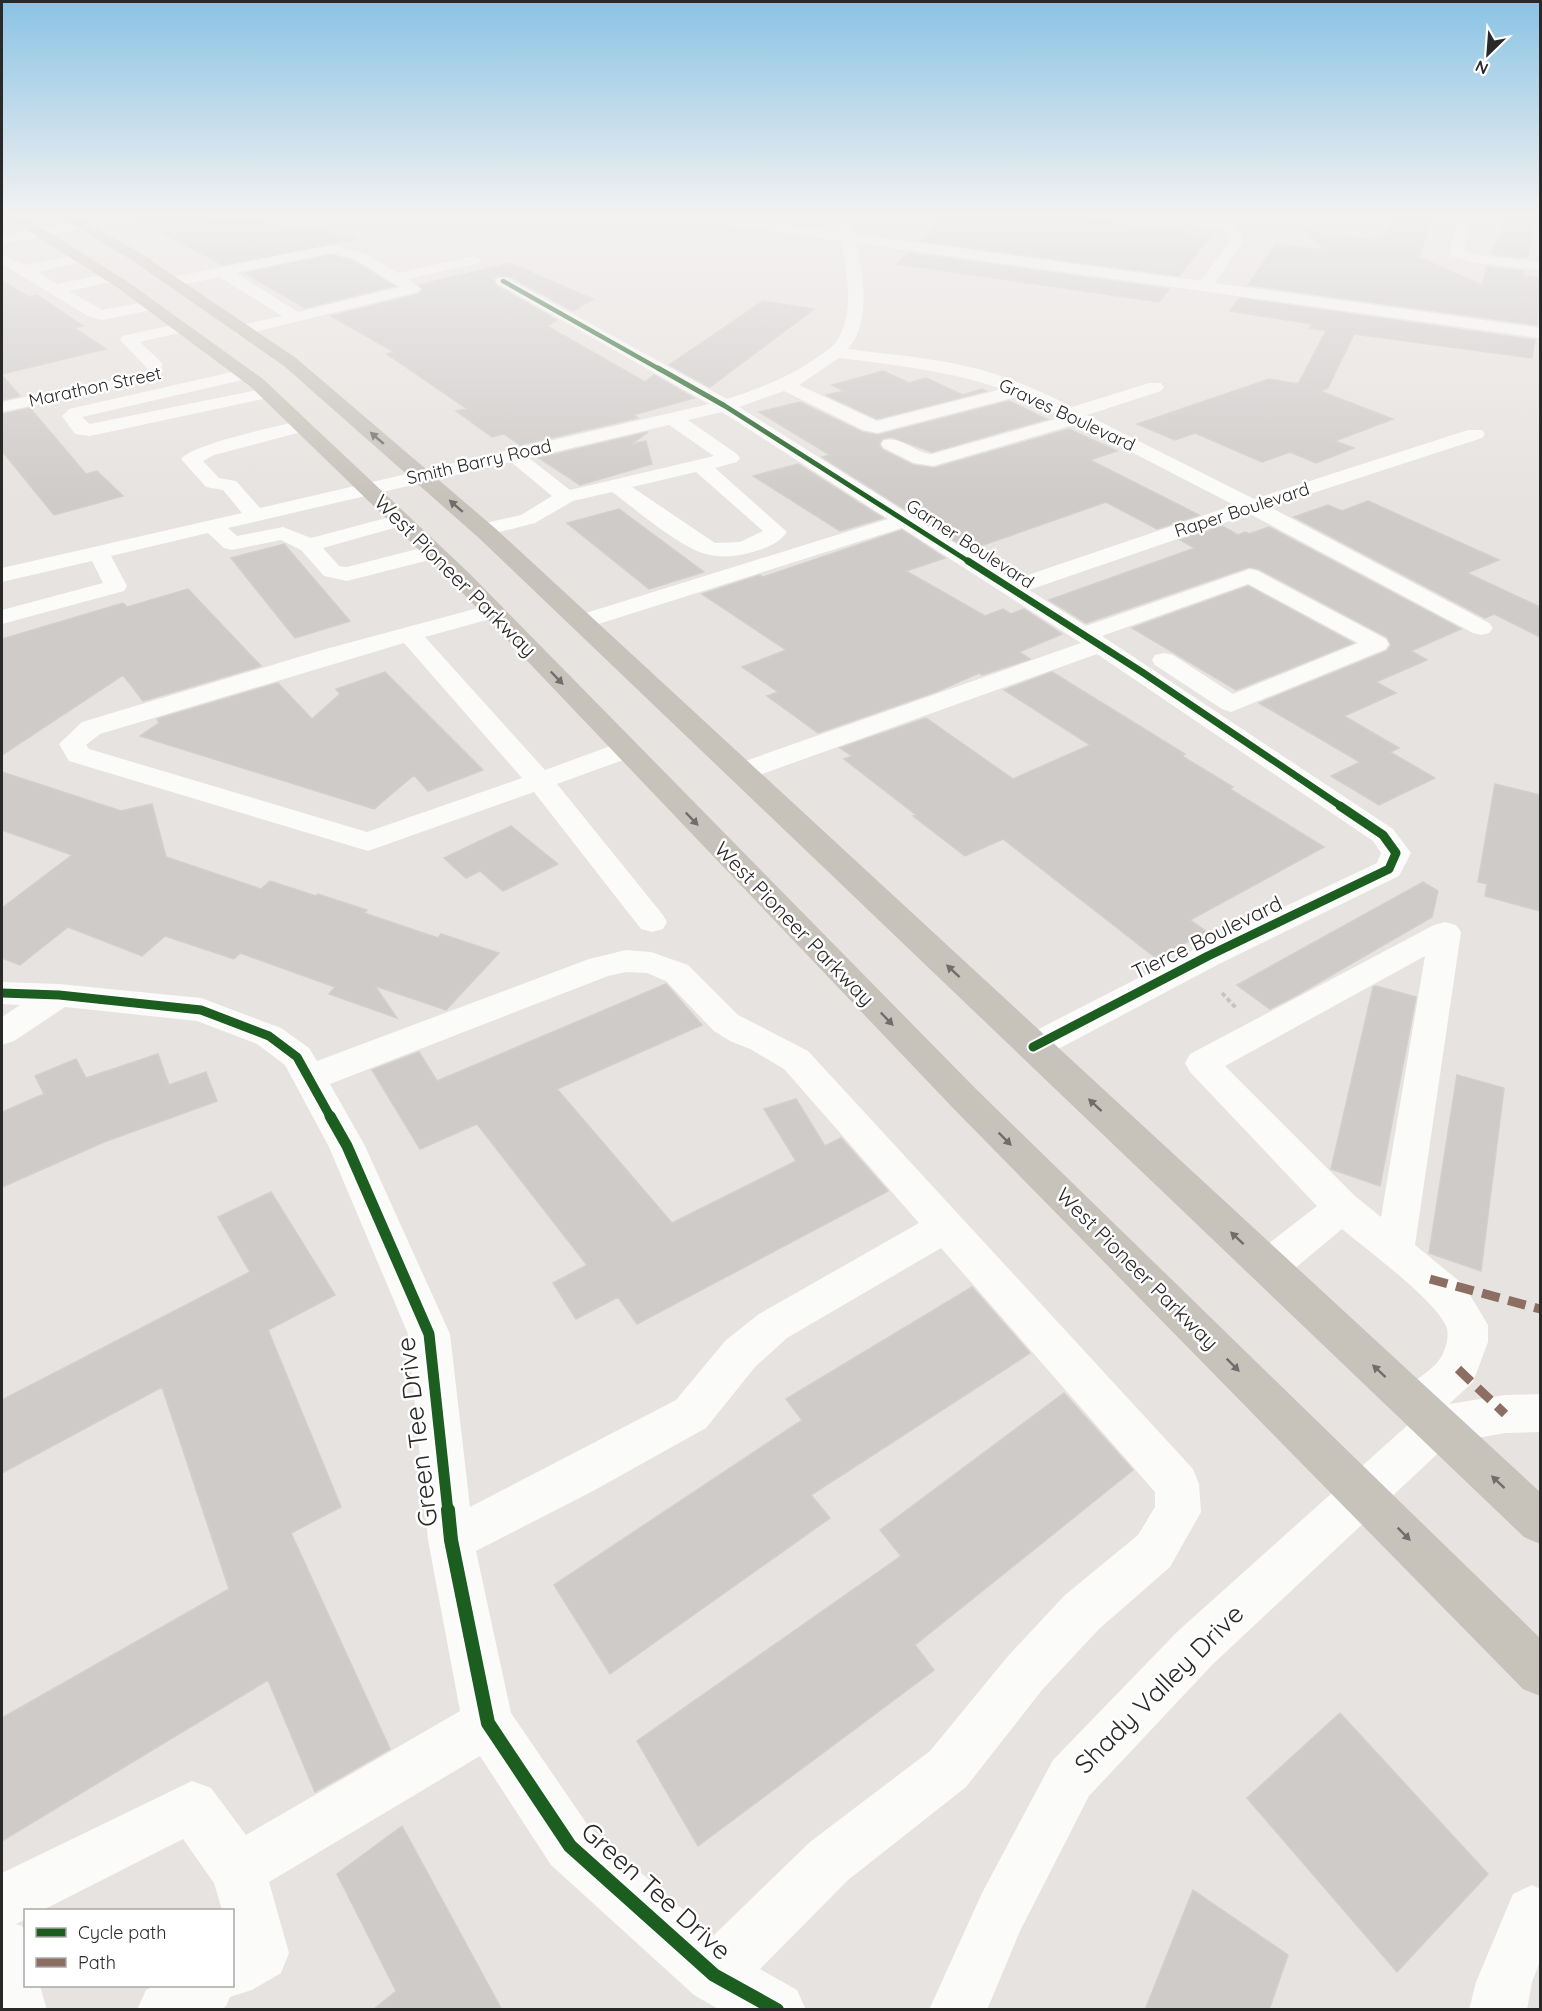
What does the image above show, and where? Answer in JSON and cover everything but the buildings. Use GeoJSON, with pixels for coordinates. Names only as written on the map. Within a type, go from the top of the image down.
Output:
{"type":"FeatureCollection","features":[{"type":"Feature","properties":{"kind":"main road","name":"West Pioneer Parkway"},"geometry":{"type":"LineString","coordinates":[[159,311],[245,374],[401,520],[493,611],[964,1098],[1362,1492],[1540,1672]]}},
{"type":"Feature","properties":{"kind":"main road"},"geometry":{"type":"LineString","coordinates":[[215,311],[290,362],[484,530],[1540,1522]]}},
{"type":"Feature","properties":{"kind":"street"},"geometry":{"type":"LineString","coordinates":[[89,311],[102,315],[125,311]]}},
{"type":"Feature","properties":{"kind":"street"},"geometry":{"type":"LineString","coordinates":[[285,311],[295,317]]}},
{"type":"Feature","properties":{"kind":"street"},"geometry":{"type":"LineString","coordinates":[[242,330],[321,311]]}},
{"type":"Feature","properties":{"kind":"street","name":"Garner Boulevard"},"geometry":{"type":"LineString","coordinates":[[556,311],[725,406],[1009,589],[1097,635],[1383,835],[1396,853],[1394,860]]}},
{"type":"Feature","properties":{"kind":"street","name":"Smith Barry Road"},"geometry":{"type":"LineString","coordinates":[[8,567],[98,552],[725,406],[785,385],[803,376],[836,352],[845,342],[854,311]]}},
{"type":"Feature","properties":{"kind":"street"},"geometry":{"type":"LineString","coordinates":[[1383,311],[1540,333]]}},
{"type":"Feature","properties":{"kind":"street"},"geometry":{"type":"LineString","coordinates":[[107,325],[128,340],[182,328]]}},
{"type":"Feature","properties":{"kind":"street","name":"Marathon Street"},"geometry":{"type":"LineString","coordinates":[[128,340],[163,368],[140,377]]}},
{"type":"Feature","properties":{"kind":"street","name":"Graves Boulevard"},"geometry":{"type":"LineString","coordinates":[[836,352],[942,367],[976,374],[1021,390],[1252,506],[1481,628]]}},
{"type":"Feature","properties":{"kind":"street"},"geometry":{"type":"LineString","coordinates":[[203,364],[224,359]]}},
{"type":"Feature","properties":{"kind":"street","name":"Marathon Street"},"geometry":{"type":"LineString","coordinates":[[2,407],[35,407],[118,382],[95,369]]}},
{"type":"Feature","properties":{"kind":"street"},"geometry":{"type":"LineString","coordinates":[[245,374],[70,416],[82,430],[90,430],[267,393]]}},
{"type":"Feature","properties":{"kind":"street"},"geometry":{"type":"LineString","coordinates":[[785,385],[870,426],[877,427],[1021,390]]}},
{"type":"Feature","properties":{"kind":"street"},"geometry":{"type":"LineString","coordinates":[[891,444],[921,459],[933,460],[1075,416],[1155,387]]}},
{"type":"Feature","properties":{"kind":"street"},"geometry":{"type":"LineString","coordinates":[[2,421],[35,407],[75,413]]}},
{"type":"Feature","properties":{"kind":"street"},"geometry":{"type":"LineString","coordinates":[[484,530],[528,519],[566,497],[730,458],[672,418]]}},
{"type":"Feature","properties":{"kind":"street"},"geometry":{"type":"LineString","coordinates":[[302,426],[207,451],[191,459],[213,483],[230,485],[283,533],[309,545],[332,571],[346,574],[433,552]]}},
{"type":"Feature","properties":{"kind":"street","name":"Raper Boulevard"},"geometry":{"type":"LineString","coordinates":[[1009,589],[1252,506],[1475,434]]}},
{"type":"Feature","properties":{"kind":"street"},"geometry":{"type":"LineString","coordinates":[[1328,481],[1296,475],[1395,447],[1426,450]]}},
{"type":"Feature","properties":{"kind":"street"},"geometry":{"type":"LineString","coordinates":[[514,454],[566,497]]}},
{"type":"Feature","properties":{"kind":"street"},"geometry":{"type":"LineString","coordinates":[[617,486],[708,548],[733,550],[762,543],[776,532],[700,465]]}},
{"type":"Feature","properties":{"kind":"street"},"geometry":{"type":"LineString","coordinates":[[1180,469],[1196,468],[1247,480]]}},
{"type":"Feature","properties":{"kind":"street"},"geometry":{"type":"LineString","coordinates":[[309,545],[401,520]]}},
{"type":"Feature","properties":{"kind":"street"},"geometry":{"type":"LineString","coordinates":[[581,622],[904,521]]}},
{"type":"Feature","properties":{"kind":"street"},"geometry":{"type":"LineString","coordinates":[[212,525],[232,543],[283,533]]}},
{"type":"Feature","properties":{"kind":"street"},"geometry":{"type":"LineString","coordinates":[[2,617],[116,586],[98,552]]}},
{"type":"Feature","properties":{"kind":"street"},"geometry":{"type":"LineString","coordinates":[[741,772],[1250,576],[1377,644],[1232,704],[1097,635]]}},
{"type":"Feature","properties":{"kind":"street"},"geometry":{"type":"LineString","coordinates":[[493,611],[331,655],[91,729],[72,744],[79,755],[368,842],[625,750]]}},
{"type":"Feature","properties":{"kind":"street"},"geometry":{"type":"LineString","coordinates":[[409,634],[539,780],[652,922]]}},
{"type":"Feature","properties":{"kind":"street","name":"Tierce Boulevard"},"geometry":{"type":"LineString","coordinates":[[1033,1047],[1208,956],[1389,869],[1394,860]]}},
{"type":"Feature","properties":{"kind":"street","name":"Shady Valley Drive"},"geometry":{"type":"LineString","coordinates":[[957,2010],[1000,1912],[1071,1778],[1195,1648],[1362,1492],[1427,1416],[1458,1369],[1467,1342],[1468,1324],[1450,1297],[1395,1248],[1342,1207],[1202,1063],[1445,932],[1395,1248]]}},
{"type":"Feature","properties":{"kind":"street"},"geometry":{"type":"LineString","coordinates":[[309,1078],[600,967],[626,961],[651,963],[677,973],[726,1023],[796,1060],[1177,1484],[1178,1512],[1154,1551],[1082,1612],[1025,1673],[948,1769],[829,1862],[714,1975]]}},
{"type":"Feature","properties":{"kind":"street","name":"Green Tee Drive"},"geometry":{"type":"LineString","coordinates":[[2,993],[59,995],[201,1010],[269,1036],[297,1056],[347,1146],[429,1334],[451,1540],[488,1723],[570,1846],[714,1975],[777,2010]]}},
{"type":"Feature","properties":{"kind":"street"},"geometry":{"type":"LineString","coordinates":[[2,1033],[59,995]]}},
{"type":"Feature","properties":{"kind":"street"},"geometry":{"type":"LineString","coordinates":[[1268,1267],[1342,1207]]}},
{"type":"Feature","properties":{"kind":"street"},"geometry":{"type":"LineString","coordinates":[[451,1540],[577,1476],[691,1414],[740,1354],[773,1326],[946,1226]]}},
{"type":"Feature","properties":{"kind":"street"},"geometry":{"type":"LineString","coordinates":[[1427,1416],[1540,1413]]}},
{"type":"Feature","properties":{"kind":"street"},"geometry":{"type":"LineString","coordinates":[[238,1870],[488,1723]]}},
{"type":"Feature","properties":{"kind":"street"},"geometry":{"type":"LineString","coordinates":[[2,1902],[192,1807],[238,1870],[261,1953],[234,1969]]}},
{"type":"Feature","properties":{"kind":"street"},"geometry":{"type":"LineString","coordinates":[[1498,2010],[1504,1982],[1538,1912]]}},
{"type":"Feature","properties":{"kind":"street"},"geometry":{"type":"LineString","coordinates":[[2,1946],[18,2010]]}},
{"type":"Feature","properties":{"kind":"street"},"geometry":{"type":"LineString","coordinates":[[166,2010],[204,1987]]}},
{"type":"Feature","properties":{"kind":"marked path"},"geometry":{"type":"LineString","coordinates":[[1430,1279],[1540,1309]]}},
{"type":"Feature","properties":{"kind":"marked path"},"geometry":{"type":"LineString","coordinates":[[1458,1369],[1505,1414]]}},
{"type":"Feature","properties":{"kind":"cycle path"},"geometry":{"type":"LineString","coordinates":[[556,311],[725,406],[1142,672],[1383,835],[1396,853],[1389,869],[1208,956],[1033,1047]]}},
{"type":"Feature","properties":{"kind":"cycle path"},"geometry":{"type":"LineString","coordinates":[[2,993],[59,995],[201,1010],[269,1036],[297,1057],[347,1146],[429,1334],[451,1540],[488,1723],[570,1846],[714,1975],[777,2010]]}}]}
